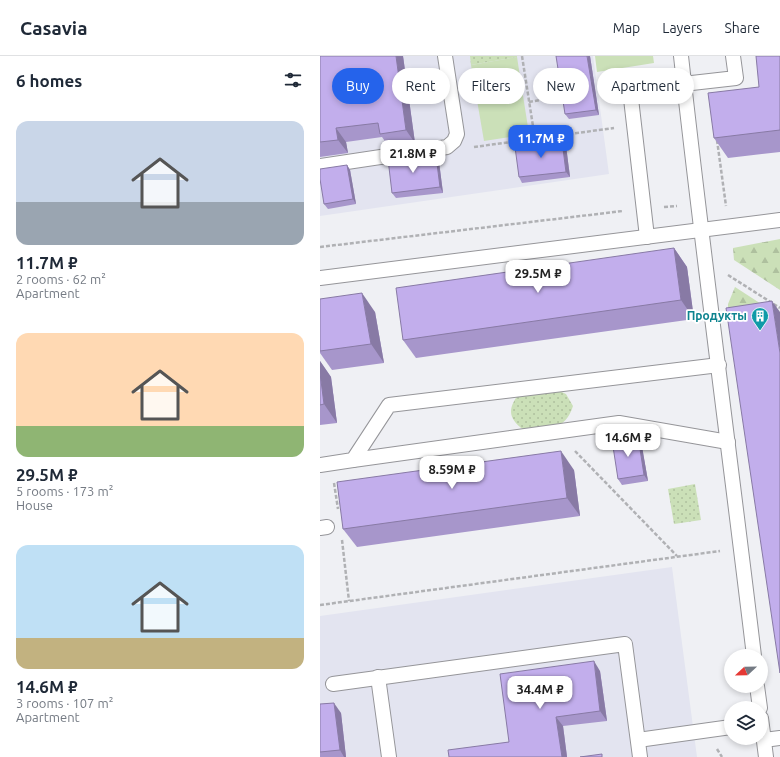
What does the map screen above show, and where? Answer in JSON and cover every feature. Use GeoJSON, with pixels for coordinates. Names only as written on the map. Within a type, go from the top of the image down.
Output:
{"type":"FeatureCollection","features":[{"type":"Feature","properties":{"kind":"lane"},"geometry":{"type":"LineString","coordinates":[[320,166],[447,147],[454,141],[457,134],[445,56]]}},
{"type":"Feature","properties":{"kind":"lane"},"geometry":{"type":"LineString","coordinates":[[681,56],[682,68]]}},
{"type":"Feature","properties":{"kind":"lane"},"geometry":{"type":"LineString","coordinates":[[694,83],[736,78],[733,56]]}},
{"type":"Feature","properties":{"kind":"lane"},"geometry":{"type":"LineString","coordinates":[[632,104],[647,237]]}},
{"type":"Feature","properties":{"kind":"lane"},"geometry":{"type":"LineString","coordinates":[[686,104],[700,230],[719,365],[753,649]]}},
{"type":"Feature","properties":{"kind":"lane"},"geometry":{"type":"LineString","coordinates":[[320,278],[780,220]]}},
{"type":"Feature","properties":{"kind":"lane"},"geometry":{"type":"LineString","coordinates":[[353,460],[389,405],[719,365]]}},
{"type":"Feature","properties":{"kind":"lane"},"geometry":{"type":"LineString","coordinates":[[320,465],[619,423],[728,442]]}},
{"type":"Feature","properties":{"kind":"lane"},"geometry":{"type":"LineString","coordinates":[[333,684],[625,644],[640,757]]}},
{"type":"Feature","properties":{"kind":"lane"},"geometry":{"type":"LineString","coordinates":[[378,677],[389,757]]}},
{"type":"Feature","properties":{"kind":"lane"},"geometry":{"type":"LineString","coordinates":[[638,740],[724,728]]}},
{"type":"Feature","properties":{"kind":"lane"},"geometry":{"type":"LineString","coordinates":[[768,740],[780,738]]}},
{"type":"Feature","properties":{"kind":"lane"},"geometry":{"type":"LineString","coordinates":[[765,745],[766,757]]}},
{"type":"Feature","properties":{"kind":"path"},"geometry":{"type":"LineString","coordinates":[[522,56],[535,139]]}},
{"type":"Feature","properties":{"kind":"path"},"geometry":{"type":"LineString","coordinates":[[529,102],[533,101]]}},
{"type":"Feature","properties":{"kind":"path"},"geometry":{"type":"LineString","coordinates":[[454,141],[470,147],[634,126]]}},
{"type":"Feature","properties":{"kind":"path"},"geometry":{"type":"LineString","coordinates":[[320,246],[644,209],[698,205],[733,208]]}},
{"type":"Feature","properties":{"kind":"path"},"geometry":{"type":"LineString","coordinates":[[705,260],[780,308]]}},
{"type":"Feature","properties":{"kind":"path"},"geometry":{"type":"LineString","coordinates":[[575,451],[677,556]]}},
{"type":"Feature","properties":{"kind":"path"},"geometry":{"type":"LineString","coordinates":[[320,605],[677,556],[741,549]]}},
{"type":"Feature","properties":{"kind":"shaded area"},"geometry":{"type":"Polygon","coordinates":[[[320,56],[593,56],[597,86],[597,104],[600,104],[609,174],[320,216],[320,56]]]}},
{"type":"Feature","properties":{"kind":"shaded area"},"geometry":{"type":"Polygon","coordinates":[[[672,567],[697,757],[320,757],[320,616],[672,567]]]}},
{"type":"Feature","properties":{"kind":"green space"},"geometry":{"type":"Polygon","coordinates":[[[470,56],[517,56],[517,57],[471,65],[470,56]]]}},
{"type":"Feature","properties":{"kind":"green space"},"geometry":{"type":"Polygon","coordinates":[[[595,56],[653,56],[654,63],[622,68],[597,68],[597,72],[595,56]]]}},
{"type":"Feature","properties":{"kind":"green space"},"geometry":{"type":"Polygon","coordinates":[[[517,57],[519,68],[472,68],[471,65],[517,57]]]}},
{"type":"Feature","properties":{"kind":"green space"},"geometry":{"type":"Polygon","coordinates":[[[478,104],[524,104],[529,134],[484,141],[478,104]]]}},
{"type":"Feature","properties":{"kind":"green space"},"geometry":{"type":"Polygon","coordinates":[[[780,239],[780,290],[734,260],[733,248],[780,239]]]}},
{"type":"Feature","properties":{"kind":"green space"},"geometry":{"type":"Polygon","coordinates":[[[735,287],[772,311],[728,320],[728,304],[735,287]]]}},
{"type":"Feature","properties":{"kind":"green space"},"geometry":{"type":"Polygon","coordinates":[[[555,389],[566,394],[573,406],[570,414],[565,420],[554,427],[524,430],[515,422],[511,414],[511,410],[514,400],[518,395],[555,389]]]}},
{"type":"Feature","properties":{"kind":"green space"},"geometry":{"type":"Polygon","coordinates":[[[695,484],[701,520],[674,524],[668,489],[695,484]]]}},
{"type":"Feature","properties":{"kind":"building"},"geometry":{"type":"Polygon","coordinates":[[[320,56],[396,56],[398,68],[392,68],[392,104],[402,104],[406,130],[380,134],[378,123],[336,128],[338,140],[320,142],[320,56]]]}},
{"type":"Feature","properties":{"kind":"building"},"geometry":{"type":"Polygon","coordinates":[[[556,56],[587,56],[589,68],[558,68],[556,56]]]}},
{"type":"Feature","properties":{"kind":"building"},"geometry":{"type":"Polygon","coordinates":[[[756,56],[780,56],[780,130],[714,138],[708,93],[759,87],[756,56]]]}},
{"type":"Feature","properties":{"kind":"building"},"geometry":{"type":"Polygon","coordinates":[[[589,68],[596,110],[565,114],[563,104],[589,104],[589,68]]]}},
{"type":"Feature","properties":{"kind":"building"},"geometry":{"type":"Polygon","coordinates":[[[562,141],[566,172],[519,177],[515,147],[562,141]]]}},
{"type":"Feature","properties":{"kind":"building"},"geometry":{"type":"Polygon","coordinates":[[[414,155],[415,159],[436,156],[440,187],[392,193],[388,159],[414,155]]]}},
{"type":"Feature","properties":{"kind":"building"},"geometry":{"type":"Polygon","coordinates":[[[347,165],[353,199],[324,204],[320,169],[347,165]]]}},
{"type":"Feature","properties":{"kind":"building"},"geometry":{"type":"Polygon","coordinates":[[[674,248],[681,300],[403,340],[396,288],[674,248]]]}},
{"type":"Feature","properties":{"kind":"building"},"geometry":{"type":"Polygon","coordinates":[[[362,293],[371,344],[320,351],[320,299],[362,293]]]}},
{"type":"Feature","properties":{"kind":"building"},"geometry":{"type":"Polygon","coordinates":[[[772,301],[780,353],[780,673],[726,308],[772,301]]]}},
{"type":"Feature","properties":{"kind":"building"},"geometry":{"type":"Polygon","coordinates":[[[320,373],[324,404],[320,405],[320,373]]]}},
{"type":"Feature","properties":{"kind":"building"},"geometry":{"type":"Polygon","coordinates":[[[638,436],[644,475],[618,479],[612,440],[638,436]]]}},
{"type":"Feature","properties":{"kind":"building"},"geometry":{"type":"Polygon","coordinates":[[[561,451],[567,498],[343,529],[337,482],[561,451]]]}},
{"type":"Feature","properties":{"kind":"building"},"geometry":{"type":"Polygon","coordinates":[[[594,661],[600,711],[556,717],[562,757],[449,757],[448,750],[509,742],[500,674],[594,661]]]}},
{"type":"Feature","properties":{"kind":"building"},"geometry":{"type":"Polygon","coordinates":[[[334,703],[340,750],[320,752],[320,704],[334,703]]]}},
{"type":"Feature","properties":{"kind":"building"},"geometry":{"type":"Polygon","coordinates":[[[602,754],[602,757],[580,757],[602,754]]]}},
{"type":"Feature","properties":{"kind":"place","name":"Продукты"},"geometry":{"type":"Point","coordinates":[760,331]}}]}
